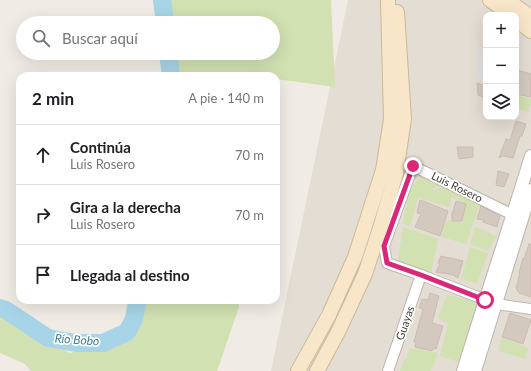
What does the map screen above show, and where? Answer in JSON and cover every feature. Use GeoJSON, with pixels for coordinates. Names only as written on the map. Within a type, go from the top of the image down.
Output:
{"type":"FeatureCollection","features":[{"type":"Feature","properties":{"kind":"main road"},"geometry":{"type":"LineString","coordinates":[[298,371],[329,315],[355,257],[383,170],[392,119],[388,0]]}},
{"type":"Feature","properties":{"kind":"main road"},"geometry":{"type":"LineString","coordinates":[[317,371],[338,332],[365,274],[396,173],[404,119],[397,0]]}},
{"type":"Feature","properties":{"kind":"main road"},"geometry":{"type":"LineString","coordinates":[[490,0],[506,12]]}},
{"type":"Feature","properties":{"kind":"main road"},"geometry":{"type":"LineString","coordinates":[[507,0],[531,17]]}},
{"type":"Feature","properties":{"kind":"main road"},"geometry":{"type":"LineString","coordinates":[[519,22],[531,31]]}},
{"type":"Feature","properties":{"kind":"street"},"geometry":{"type":"LineString","coordinates":[[475,371],[490,302],[513,215],[531,156]]}},
{"type":"Feature","properties":{"kind":"street","name":"Luis Rosero"},"geometry":{"type":"LineString","coordinates":[[513,215],[413,166],[384,246],[387,263],[490,302],[531,309]]}},
{"type":"Feature","properties":{"kind":"street"},"geometry":{"type":"LineString","coordinates":[[463,371],[531,190]]}},
{"type":"Feature","properties":{"kind":"street","name":"Guayas"},"geometry":{"type":"LineString","coordinates":[[388,371],[421,275]]}},
{"type":"Feature","properties":{"kind":"shaded area"},"geometry":{"type":"Polygon","coordinates":[[[348,0],[531,0],[531,371],[271,371],[348,0]]]}},
{"type":"Feature","properties":{"kind":"shaded area"},"geometry":{"type":"Polygon","coordinates":[[[475,48],[483,51],[483,83],[476,81],[475,48]]]}},
{"type":"Feature","properties":{"kind":"green space"},"geometry":{"type":"Polygon","coordinates":[[[163,0],[331,0],[335,87],[280,80],[280,72],[167,72],[166,60],[280,60],[280,16],[164,16],[163,0]]]}},
{"type":"Feature","properties":{"kind":"green space"},"geometry":{"type":"Polygon","coordinates":[[[519,96],[531,99],[528,113],[519,109],[519,96]]]}},
{"type":"Feature","properties":{"kind":"green space"},"geometry":{"type":"Polygon","coordinates":[[[421,176],[440,185],[432,189],[449,196],[436,190],[442,186],[478,200],[480,204],[466,244],[442,237],[443,226],[447,220],[463,223],[466,204],[452,197],[449,207],[418,197],[410,227],[403,223],[410,190],[421,176]]]}},
{"type":"Feature","properties":{"kind":"green space"},"geometry":{"type":"Polygon","coordinates":[[[403,227],[438,239],[431,274],[398,261],[403,227]]]}},
{"type":"Feature","properties":{"kind":"green space"},"geometry":{"type":"Polygon","coordinates":[[[475,227],[497,236],[488,251],[470,244],[475,227]]]}},
{"type":"Feature","properties":{"kind":"green space"},"geometry":{"type":"Polygon","coordinates":[[[470,247],[488,253],[477,284],[461,279],[470,247]]]}},
{"type":"Feature","properties":{"kind":"green space"},"geometry":{"type":"Polygon","coordinates":[[[447,295],[481,302],[462,363],[440,356],[448,323],[438,318],[447,295]]]}},
{"type":"Feature","properties":{"kind":"green space"},"geometry":{"type":"Polygon","coordinates":[[[127,304],[239,304],[239,307],[217,371],[31,371],[25,364],[0,353],[0,317],[70,353],[121,340],[127,304]]]}},
{"type":"Feature","properties":{"kind":"green space"},"geometry":{"type":"Polygon","coordinates":[[[502,338],[528,348],[525,359],[498,351],[502,338]]]}},
{"type":"Feature","properties":{"kind":"green space"},"geometry":{"type":"Polygon","coordinates":[[[410,348],[438,353],[431,371],[400,371],[404,360],[421,365],[406,360],[410,348]]]}},
{"type":"Feature","properties":{"kind":"building"},"geometry":{"type":"Polygon","coordinates":[[[519,71],[531,74],[531,97],[519,95],[519,71]]]}},
{"type":"Feature","properties":{"kind":"building"},"geometry":{"type":"Polygon","coordinates":[[[477,83],[483,85],[483,97],[478,95],[477,83]]]}},
{"type":"Feature","properties":{"kind":"building"},"geometry":{"type":"Polygon","coordinates":[[[516,121],[526,124],[522,136],[520,136],[513,158],[503,156],[499,158],[506,139],[510,140],[516,121]]]}},
{"type":"Feature","properties":{"kind":"building"},"geometry":{"type":"Polygon","coordinates":[[[457,147],[473,147],[473,157],[459,159],[457,147]]]}},
{"type":"Feature","properties":{"kind":"building"},"geometry":{"type":"Polygon","coordinates":[[[498,171],[509,174],[504,187],[496,185],[498,171]]]}},
{"type":"Feature","properties":{"kind":"building"},"geometry":{"type":"Polygon","coordinates":[[[420,200],[448,211],[440,236],[415,227],[421,214],[417,213],[420,200]]]}},
{"type":"Feature","properties":{"kind":"building"},"geometry":{"type":"Polygon","coordinates":[[[456,201],[466,204],[462,221],[452,221],[452,214],[456,201]]]}},
{"type":"Feature","properties":{"kind":"building"},"geometry":{"type":"Polygon","coordinates":[[[481,206],[500,216],[497,227],[483,222],[484,220],[477,219],[481,206]]]}},
{"type":"Feature","properties":{"kind":"building"},"geometry":{"type":"Polygon","coordinates":[[[529,244],[531,244],[531,297],[519,293],[516,288],[523,258],[524,259],[529,244]]]}},
{"type":"Feature","properties":{"kind":"building"},"geometry":{"type":"Polygon","coordinates":[[[441,256],[463,261],[458,278],[453,275],[436,272],[440,264],[438,263],[441,256]]]}},
{"type":"Feature","properties":{"kind":"building"},"geometry":{"type":"Polygon","coordinates":[[[430,293],[439,296],[432,323],[443,326],[436,349],[433,348],[432,351],[415,347],[416,343],[414,342],[423,309],[419,308],[422,299],[428,300],[430,293]]]}},
{"type":"Feature","properties":{"kind":"building"},"geometry":{"type":"Polygon","coordinates":[[[510,313],[531,320],[523,344],[502,337],[510,313]]]}},
{"type":"Feature","properties":{"kind":"waterway","name":"Río Bobo"},"geometry":{"type":"LineString","coordinates":[[162,0],[164,16]]}},
{"type":"Feature","properties":{"kind":"waterway","name":"Río Bobo"},"geometry":{"type":"LineString","coordinates":[[169,60],[170,72]]}},
{"type":"Feature","properties":{"kind":"waterway","name":"Río Bobo"},"geometry":{"type":"LineString","coordinates":[[0,308],[6,310],[48,338],[76,343],[103,343],[127,332],[134,319],[137,304]]}},
{"type":"Feature","properties":{"kind":"route"},"geometry":{"type":"LineString","coordinates":[[413,166],[384,246],[387,263],[485,300]]}}]}
